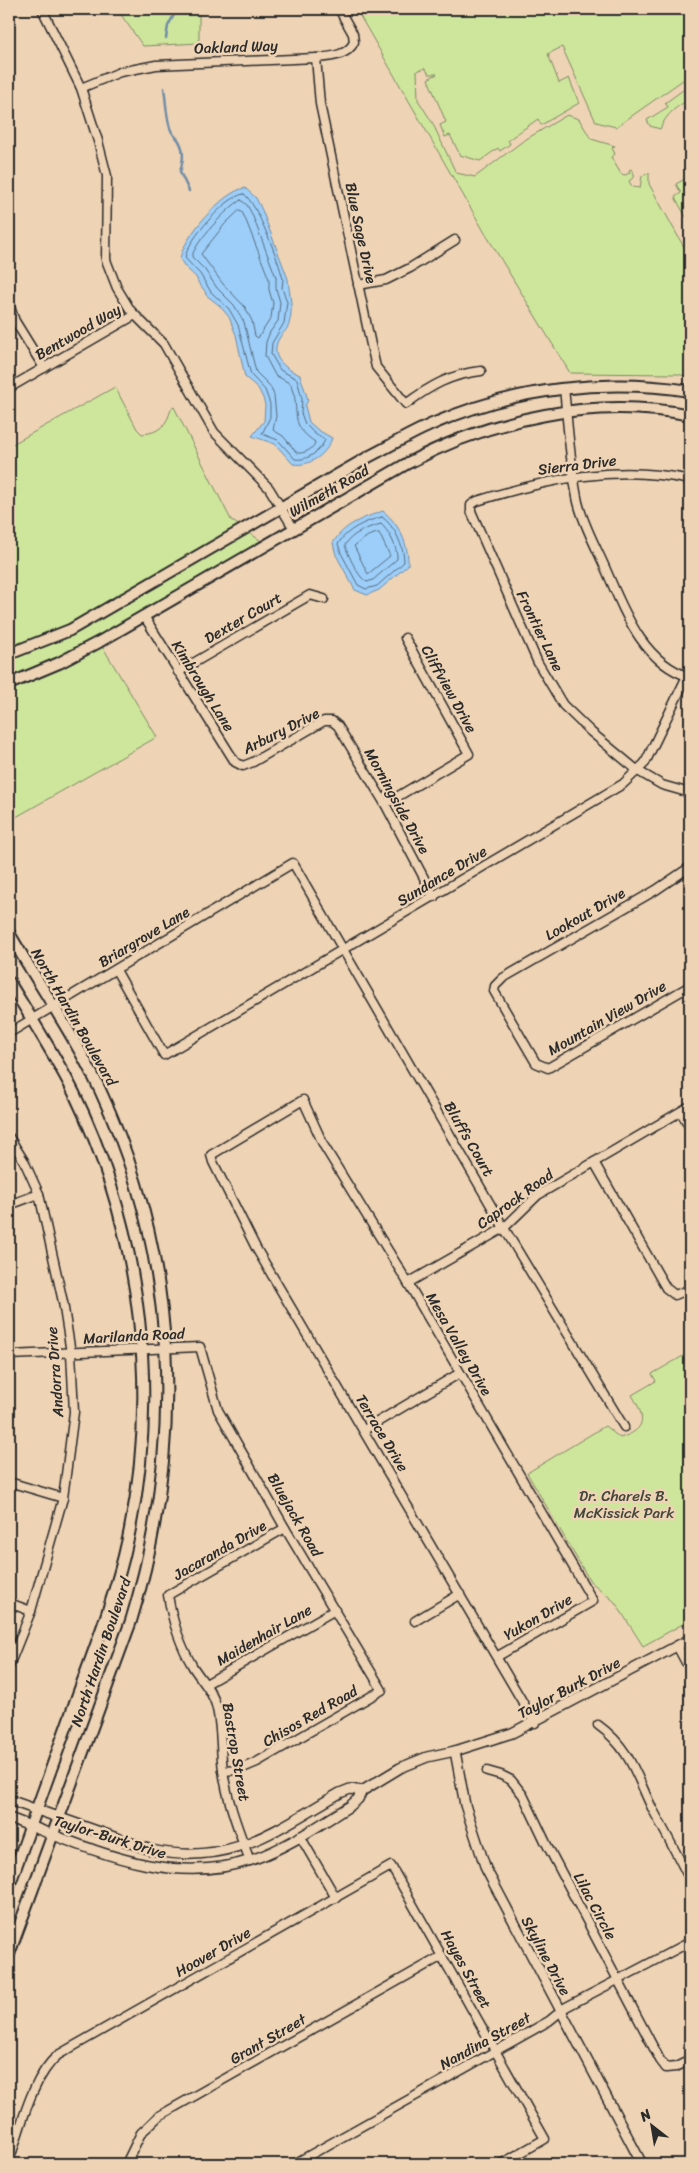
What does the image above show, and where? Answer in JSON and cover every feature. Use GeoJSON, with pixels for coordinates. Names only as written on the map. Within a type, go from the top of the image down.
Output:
{"type":"FeatureCollection","features":[{"type":"Feature","properties":{"kind":"main road","name":"Wilmeth Road"},"geometry":{"type":"LineString","coordinates":[[9,654],[70,630],[370,456],[434,423],[490,403],[564,388],[625,384],[690,390]]}},
{"type":"Feature","properties":{"kind":"main road","name":"Wilmeth Road"},"geometry":{"type":"LineString","coordinates":[[9,684],[78,654],[408,463],[445,445],[505,424],[567,412],[623,408],[690,415]]}},
{"type":"Feature","properties":{"kind":"main road","name":"North Hardin Boulevard"},"geometry":{"type":"LineString","coordinates":[[9,932],[100,1091],[133,1174],[154,1254],[161,1295],[166,1348],[167,1413],[164,1464],[158,1513],[131,1621],[51,1835],[9,1954]]}},
{"type":"Feature","properties":{"kind":"main road","name":"North Hardin Boulevard"},"geometry":{"type":"LineString","coordinates":[[9,982],[75,1095],[111,1185],[131,1262],[142,1348],[143,1416],[133,1513],[124,1556],[108,1614],[9,1886]]}},
{"type":"Feature","properties":{"kind":"street"},"geometry":{"type":"LineString","coordinates":[[42,9],[81,88],[107,176],[106,260],[118,288],[135,315],[164,344],[214,432],[264,482],[294,529]]}},
{"type":"Feature","properties":{"kind":"street","name":"Oakland Way"},"geometry":{"type":"LineString","coordinates":[[81,88],[120,72],[156,65],[316,58],[343,53],[352,46],[352,34],[339,9]]}},
{"type":"Feature","properties":{"kind":"street","name":"Blue Sage Drive"},"geometry":{"type":"LineString","coordinates":[[316,58],[320,104],[376,367],[406,404],[442,380],[466,372],[481,371]]}},
{"type":"Feature","properties":{"kind":"street"},"geometry":{"type":"LineString","coordinates":[[358,285],[386,280],[410,268],[455,240]]}},
{"type":"Feature","properties":{"kind":"street"},"geometry":{"type":"LineString","coordinates":[[9,304],[16,322],[44,368]]}},
{"type":"Feature","properties":{"kind":"street","name":"Bentwood Way"},"geometry":{"type":"LineString","coordinates":[[9,388],[135,315]]}},
{"type":"Feature","properties":{"kind":"street"},"geometry":{"type":"LineString","coordinates":[[564,388],[574,477],[578,503],[584,522],[635,632],[652,652],[688,677]]}},
{"type":"Feature","properties":{"kind":"street","name":"Sierra Drive"},"geometry":{"type":"LineString","coordinates":[[471,505],[477,501],[518,488],[574,477],[634,473],[690,480]]}},
{"type":"Feature","properties":{"kind":"street","name":"Frontier Lane"},"geometry":{"type":"LineString","coordinates":[[471,505],[470,511],[538,663],[563,705],[590,732],[638,771],[662,785],[690,793]]}},
{"type":"Feature","properties":{"kind":"street","name":"Dexter Court"},"geometry":{"type":"LineString","coordinates":[[178,672],[310,595],[324,599]]}},
{"type":"Feature","properties":{"kind":"street","name":"Kimbrough Lane"},"geometry":{"type":"LineString","coordinates":[[144,616],[235,762],[243,766]]}},
{"type":"Feature","properties":{"kind":"street","name":"Cliffview Drive"},"geometry":{"type":"LineString","coordinates":[[385,804],[469,754],[405,638]]}},
{"type":"Feature","properties":{"kind":"street","name":"Sundance Drive"},"geometry":{"type":"LineString","coordinates":[[116,970],[164,1055],[612,792],[638,771],[654,746],[688,677]]}},
{"type":"Feature","properties":{"kind":"street","name":"Arbury Drive"},"geometry":{"type":"LineString","coordinates":[[243,766],[324,721],[332,721]]}},
{"type":"Feature","properties":{"kind":"street","name":"Morningside Drive"},"geometry":{"type":"LineString","coordinates":[[332,721],[338,726],[385,804],[434,896]]}},
{"type":"Feature","properties":{"kind":"street","name":"Bluffs Court"},"geometry":{"type":"LineString","coordinates":[[293,863],[504,1228],[624,1427]]}},
{"type":"Feature","properties":{"kind":"street","name":"Briargrove Lane"},"geometry":{"type":"LineString","coordinates":[[9,1033],[293,863]]}},
{"type":"Feature","properties":{"kind":"street","name":"Lookout Drive"},"geometry":{"type":"LineString","coordinates":[[495,986],[503,978],[656,890],[690,867]]}},
{"type":"Feature","properties":{"kind":"street","name":"Mountain View Drive"},"geometry":{"type":"LineString","coordinates":[[495,986],[494,991],[536,1063],[548,1068],[690,986]]}},
{"type":"Feature","properties":{"kind":"street","name":"Mesa Valley Drive"},"geometry":{"type":"LineString","coordinates":[[211,1154],[303,1100],[324,1146],[408,1283],[593,1601]]}},
{"type":"Feature","properties":{"kind":"street","name":"Caprock Road"},"geometry":{"type":"LineString","coordinates":[[408,1283],[504,1228],[538,1195],[690,1106]]}},
{"type":"Feature","properties":{"kind":"street"},"geometry":{"type":"LineString","coordinates":[[681,1112],[690,1128]]}},
{"type":"Feature","properties":{"kind":"street","name":"Andorra Drive"},"geometry":{"type":"LineString","coordinates":[[9,1137],[24,1161],[39,1194],[63,1302],[71,1354],[74,1412],[62,1498],[31,1611],[9,1666]]}},
{"type":"Feature","properties":{"kind":"street","name":"Terrace Drive"},"geometry":{"type":"LineString","coordinates":[[211,1154],[212,1162],[256,1248],[498,1656],[535,1722]]}},
{"type":"Feature","properties":{"kind":"street"},"geometry":{"type":"LineString","coordinates":[[594,1162],[666,1288],[675,1295],[690,1289]]}},
{"type":"Feature","properties":{"kind":"street"},"geometry":{"type":"LineString","coordinates":[[9,1205],[39,1194]]}},
{"type":"Feature","properties":{"kind":"street","name":"Marilanda Road"},"geometry":{"type":"LineString","coordinates":[[9,1355],[71,1354],[142,1348],[200,1347]]}},
{"type":"Feature","properties":{"kind":"street","name":"Bluejack Road"},"geometry":{"type":"LineString","coordinates":[[200,1347],[206,1374],[218,1410],[285,1528],[382,1690]]}},
{"type":"Feature","properties":{"kind":"street"},"geometry":{"type":"LineString","coordinates":[[364,1430],[460,1373]]}},
{"type":"Feature","properties":{"kind":"street"},"geometry":{"type":"LineString","coordinates":[[9,1482],[62,1498]]}},
{"type":"Feature","properties":{"kind":"street","name":"Jacaranda Drive"},"geometry":{"type":"LineString","coordinates":[[168,1595],[285,1528]]}},
{"type":"Feature","properties":{"kind":"street"},"geometry":{"type":"LineString","coordinates":[[415,1621],[460,1594]]}},
{"type":"Feature","properties":{"kind":"street","name":"Bastrop Street"},"geometry":{"type":"LineString","coordinates":[[168,1595],[172,1618],[181,1641],[193,1667],[206,1684],[216,1704],[219,1718],[223,1771],[234,1819],[250,1860]]}},
{"type":"Feature","properties":{"kind":"street","name":"Yukon Drive"},"geometry":{"type":"LineString","coordinates":[[498,1656],[593,1601]]}},
{"type":"Feature","properties":{"kind":"street"},"geometry":{"type":"LineString","coordinates":[[9,1603],[31,1611]]}},
{"type":"Feature","properties":{"kind":"street","name":"Maidenhair Lane"},"geometry":{"type":"LineString","coordinates":[[206,1684],[335,1610]]}},
{"type":"Feature","properties":{"kind":"street","name":"Taylor Burk Drive"},"geometry":{"type":"LineString","coordinates":[[455,1750],[512,1733],[690,1639]]}},
{"type":"Feature","properties":{"kind":"street"},"geometry":{"type":"LineString","coordinates":[[677,1646],[690,1670]]}},
{"type":"Feature","properties":{"kind":"street","name":"Chisos Red Road"},"geometry":{"type":"LineString","coordinates":[[223,1771],[238,1770],[257,1762],[382,1690]]}},
{"type":"Feature","properties":{"kind":"street"},"geometry":{"type":"LineString","coordinates":[[598,1725],[611,1736],[633,1764],[648,1800],[690,1880]]}},
{"type":"Feature","properties":{"kind":"street","name":"Taylor-Burk Drive"},"geometry":{"type":"LineString","coordinates":[[9,1818],[51,1835],[120,1858],[166,1869],[203,1870],[233,1866],[273,1851],[300,1836],[350,1806],[358,1799],[362,1791],[413,1762],[455,1750]]}},
{"type":"Feature","properties":{"kind":"street","name":"Skyline Drive"},"geometry":{"type":"LineString","coordinates":[[455,1750],[465,1805],[486,1869],[642,2164]]}},
{"type":"Feature","properties":{"kind":"street","name":"Lilac Circle"},"geometry":{"type":"LineString","coordinates":[[487,1771],[511,1780],[523,1795],[546,1843],[660,2060],[666,2068],[676,2067],[690,2060]]}},
{"type":"Feature","properties":{"kind":"street","name":"Taylor-Burk Drive"},"geometry":{"type":"LineString","coordinates":[[9,1800],[151,1850],[171,1854],[220,1853],[258,1840],[340,1793],[350,1789],[362,1791]]}},
{"type":"Feature","properties":{"kind":"street"},"geometry":{"type":"LineString","coordinates":[[300,1836],[336,1898]]}},
{"type":"Feature","properties":{"kind":"street","name":"Hoover Drive"},"geometry":{"type":"LineString","coordinates":[[9,2161],[39,2078],[49,2063],[58,2055],[391,1866]]}},
{"type":"Feature","properties":{"kind":"street","name":"Hayes Street"},"geometry":{"type":"LineString","coordinates":[[391,1866],[545,2139],[501,2164]]}},
{"type":"Feature","properties":{"kind":"street","name":"Nandina Street"},"geometry":{"type":"LineString","coordinates":[[294,2164],[549,2021],[560,2012],[690,1942]]}},
{"type":"Feature","properties":{"kind":"street","name":"Grant Street"},"geometry":{"type":"LineString","coordinates":[[126,2164],[141,2133],[160,2116],[442,1956]]}},
{"type":"Feature","properties":{"kind":"green space"},"geometry":{"type":"Polygon","coordinates":[[[117,9],[199,9],[199,43],[143,46],[117,9]]]}},
{"type":"Feature","properties":{"kind":"green space"},"geometry":{"type":"Polygon","coordinates":[[[356,9],[690,9],[690,75],[616,127],[596,122],[562,47],[548,54],[559,83],[569,78],[579,103],[541,125],[538,119],[508,140],[510,144],[500,151],[498,148],[480,161],[460,155],[450,135],[445,137],[440,125],[446,122],[428,79],[437,74],[429,74],[425,68],[417,71],[418,100],[432,122],[456,173],[475,177],[523,141],[567,115],[579,119],[591,139],[615,146],[612,148],[615,154],[611,157],[621,174],[630,173],[629,170],[631,169],[635,176],[629,181],[632,187],[640,188],[642,176],[649,173],[649,184],[690,258],[690,377],[677,374],[570,373],[485,233],[356,9]]]}},
{"type":"Feature","properties":{"kind":"green space"},"geometry":{"type":"Polygon","coordinates":[[[690,85],[690,99],[672,111],[660,129],[650,126],[647,120],[668,107],[665,103],[690,85]]]}},
{"type":"Feature","properties":{"kind":"green space"},"geometry":{"type":"Polygon","coordinates":[[[690,176],[690,214],[686,217],[675,197],[681,193],[676,184],[690,176]]]}},
{"type":"Feature","properties":{"kind":"green space"},"geometry":{"type":"Polygon","coordinates":[[[115,387],[137,429],[142,434],[158,430],[165,424],[171,409],[174,407],[231,520],[271,548],[102,646],[157,737],[9,821],[9,446],[115,387]]]}},
{"type":"Feature","properties":{"kind":"green space","name":"Dr. Charels B. McKissick Park"},"geometry":{"type":"Polygon","coordinates":[[[690,1352],[690,1620],[643,1646],[615,1602],[590,1581],[527,1473],[605,1426],[620,1438],[636,1431],[640,1426],[641,1416],[632,1395],[656,1381],[652,1374],[690,1352]]]}},
{"type":"Feature","properties":{"kind":"water"},"geometry":{"type":"Polygon","coordinates":[[[245,188],[256,198],[262,210],[288,279],[291,306],[290,318],[288,328],[277,344],[277,356],[283,365],[300,375],[308,400],[305,406],[309,422],[332,438],[322,454],[306,463],[293,464],[275,444],[252,436],[264,421],[265,405],[263,398],[258,388],[245,377],[236,335],[229,317],[219,305],[206,295],[196,277],[185,267],[180,259],[188,239],[205,217],[226,197],[245,188]]]}},
{"type":"Feature","properties":{"kind":"water"},"geometry":{"type":"Polygon","coordinates":[[[383,511],[394,522],[402,535],[407,550],[408,565],[379,590],[367,595],[355,590],[336,555],[333,543],[337,536],[348,526],[383,511]]]}},
{"type":"Feature","properties":{"kind":"waterway"},"geometry":{"type":"LineString","coordinates":[[166,38],[168,26],[177,9]]}},
{"type":"Feature","properties":{"kind":"waterway"},"geometry":{"type":"LineString","coordinates":[[164,88],[170,128],[179,141],[183,152],[180,172],[189,191]]}}]}
